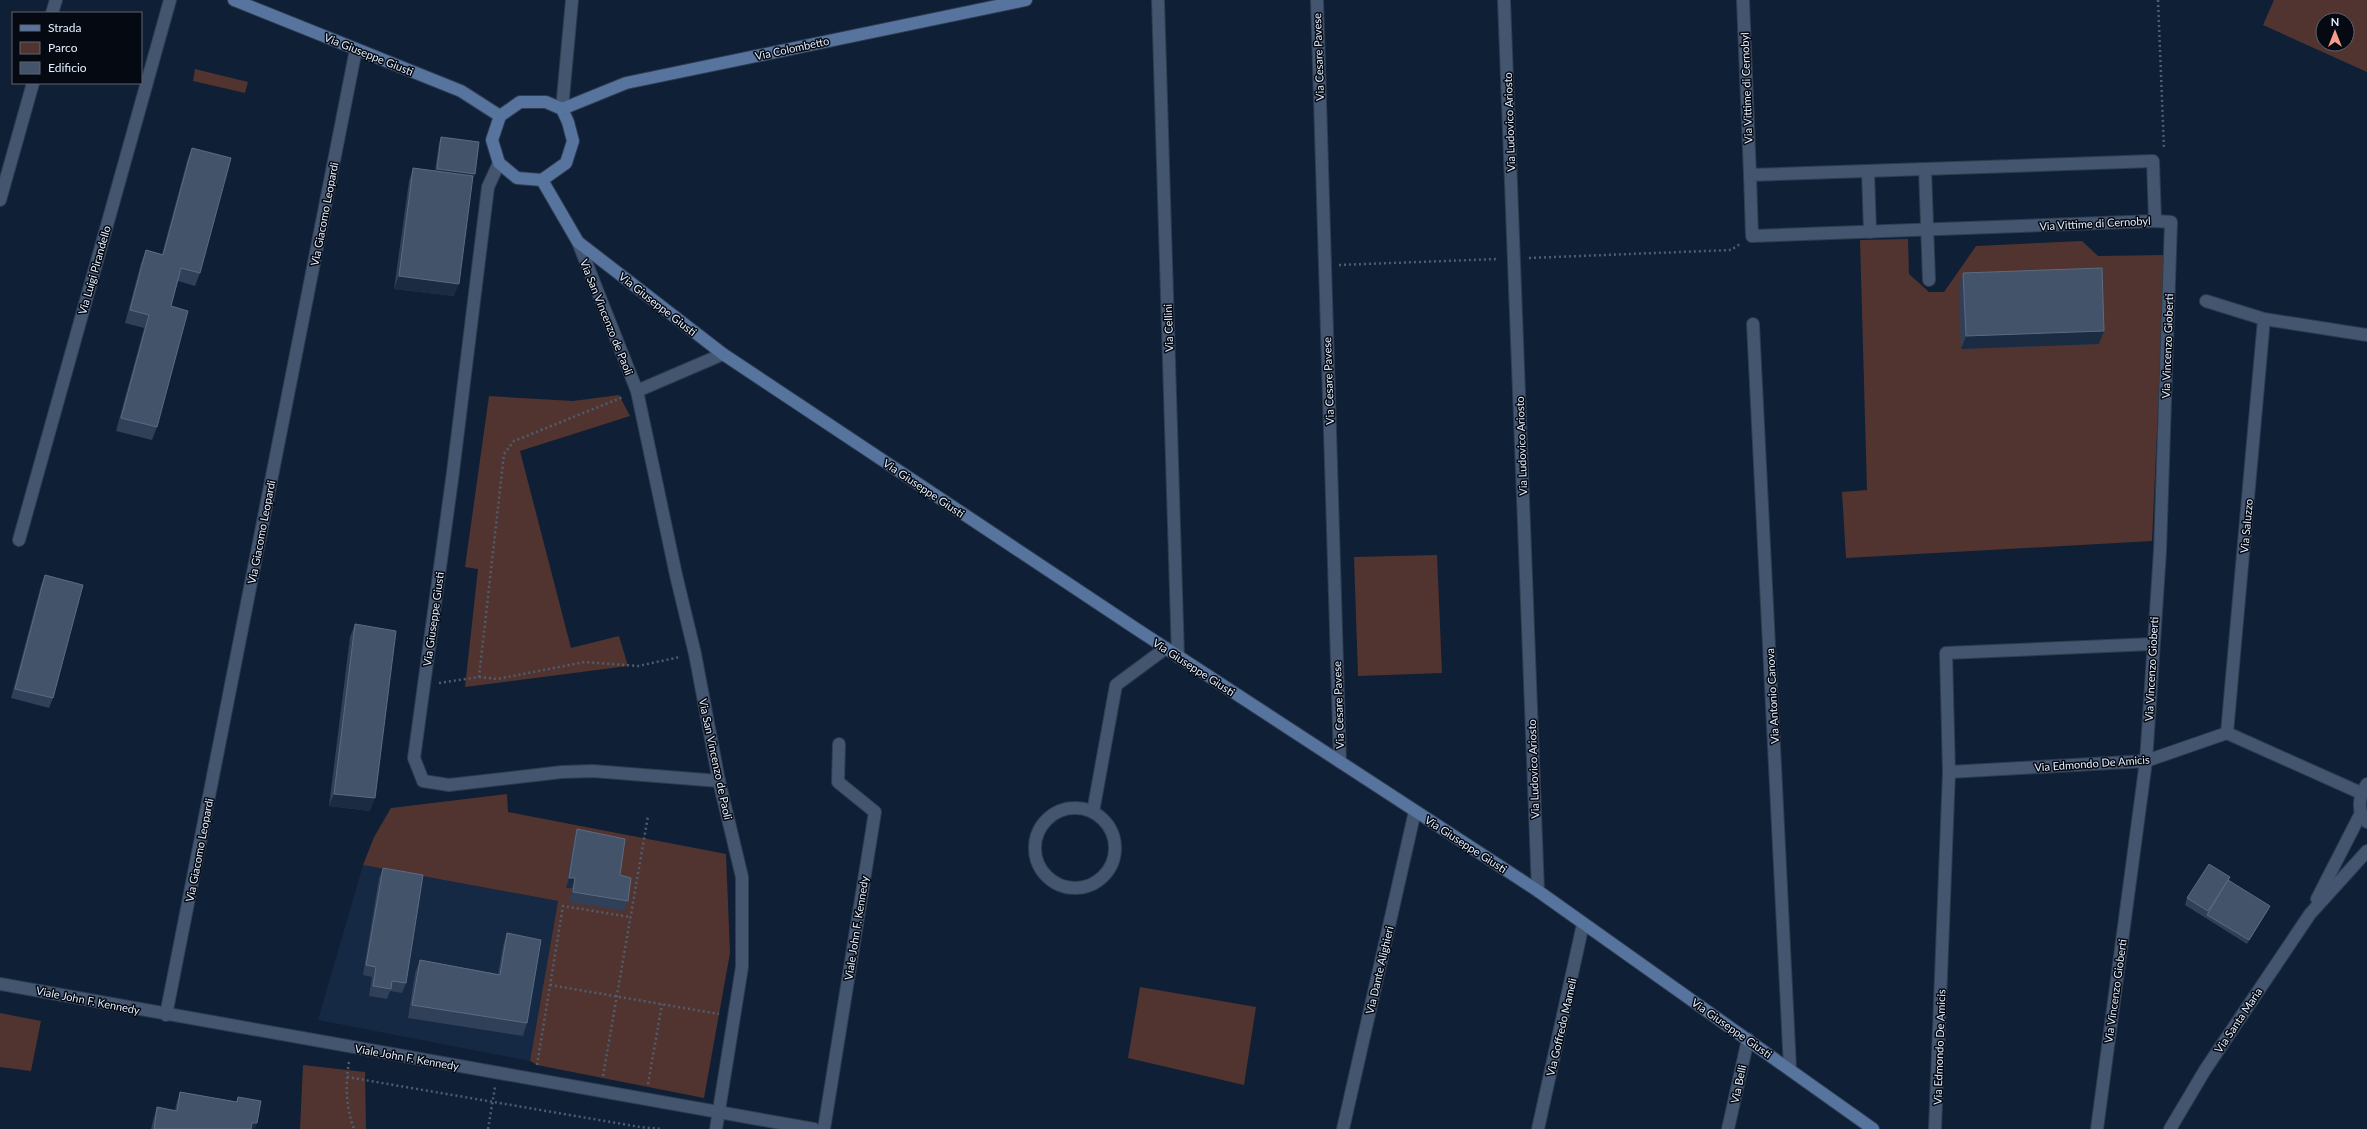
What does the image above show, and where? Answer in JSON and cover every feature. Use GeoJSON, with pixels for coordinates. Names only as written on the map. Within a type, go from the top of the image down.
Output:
{"type":"FeatureCollection","features":[{"type":"Feature","properties":{"kind":"street"},"geometry":{"type":"LineString","coordinates":[[52,12],[56,0]]}},
{"type":"Feature","properties":{"kind":"street","name":"Via Luigi Pirandello"},"geometry":{"type":"LineString","coordinates":[[19,540],[170,0]]}},
{"type":"Feature","properties":{"kind":"street","name":"Via Giuseppe Giusti"},"geometry":{"type":"LineString","coordinates":[[234,0],[461,91],[500,116]]}},
{"type":"Feature","properties":{"kind":"street"},"geometry":{"type":"LineString","coordinates":[[562,108],[546,102],[520,102],[500,116],[492,140],[499,164],[517,178],[542,180],[566,164],[573,141],[568,122],[562,108],[572,0]]}},
{"type":"Feature","properties":{"kind":"street","name":"Via Colombetto"},"geometry":{"type":"LineString","coordinates":[[562,108],[626,83],[1026,0]]}},
{"type":"Feature","properties":{"kind":"street","name":"Via Cellini"},"geometry":{"type":"LineString","coordinates":[[1158,0],[1178,656]]}},
{"type":"Feature","properties":{"kind":"street","name":"Via Cesare Pavese"},"geometry":{"type":"LineString","coordinates":[[1317,0],[1340,762]]}},
{"type":"Feature","properties":{"kind":"street","name":"Via Ludovico Ariosto"},"geometry":{"type":"LineString","coordinates":[[1504,0],[1538,891]]}},
{"type":"Feature","properties":{"kind":"street","name":"Via Vittime di Cernobyl"},"geometry":{"type":"LineString","coordinates":[[1743,0],[1752,236],[2156,221],[2153,161]]}},
{"type":"Feature","properties":{"kind":"street","name":"Via Giacomo Leopardi"},"geometry":{"type":"LineString","coordinates":[[166,1015],[356,49]]}},
{"type":"Feature","properties":{"kind":"street"},"geometry":{"type":"LineString","coordinates":[[0,200],[33,84]]}},
{"type":"Feature","properties":{"kind":"street"},"geometry":{"type":"LineString","coordinates":[[1750,175],[2153,161]]}},
{"type":"Feature","properties":{"kind":"street","name":"Via Giuseppe Giusti"},"geometry":{"type":"LineString","coordinates":[[499,164],[488,188],[452,480],[414,758],[424,781],[449,785],[562,772],[593,771],[719,781]]}},
{"type":"Feature","properties":{"kind":"street"},"geometry":{"type":"LineString","coordinates":[[1925,169],[1929,280]]}},
{"type":"Feature","properties":{"kind":"street"},"geometry":{"type":"LineString","coordinates":[[1868,171],[1870,232]]}},
{"type":"Feature","properties":{"kind":"street","name":"Via Giuseppe Giusti"},"geometry":{"type":"LineString","coordinates":[[542,180],[578,242],[723,354],[1178,656],[1538,891],[1790,1068],[1873,1129]]}},
{"type":"Feature","properties":{"kind":"street","name":"Via Vincenzo Gioberti"},"geometry":{"type":"LineString","coordinates":[[2097,1129],[2146,761],[2152,644],[2160,551],[2171,222],[2156,221]]}},
{"type":"Feature","properties":{"kind":"street","name":"Via San Vincenzo de Paoli"},"geometry":{"type":"LineString","coordinates":[[578,242],[637,392],[676,575],[695,654],[719,781],[742,877],[742,967],[720,1112],[716,1129]]}},
{"type":"Feature","properties":{"kind":"street"},"geometry":{"type":"LineString","coordinates":[[2206,301],[2264,319],[2367,335]]}},
{"type":"Feature","properties":{"kind":"street","name":"Via Saluzzo"},"geometry":{"type":"LineString","coordinates":[[2227,733],[2264,319]]}},
{"type":"Feature","properties":{"kind":"street","name":"Via Antonio Canova"},"geometry":{"type":"LineString","coordinates":[[1753,324],[1790,1068]]}},
{"type":"Feature","properties":{"kind":"street"},"geometry":{"type":"LineString","coordinates":[[637,392],[723,354]]}},
{"type":"Feature","properties":{"kind":"street","name":"Via Edmondo De Amicis"},"geometry":{"type":"LineString","coordinates":[[1935,1129],[1949,772],[1946,653],[2152,644]]}},
{"type":"Feature","properties":{"kind":"street"},"geometry":{"type":"LineString","coordinates":[[1093,812],[1116,685],[1166,648]]}},
{"type":"Feature","properties":{"kind":"street"},"geometry":{"type":"LineString","coordinates":[[2227,733],[2364,789]]}},
{"type":"Feature","properties":{"kind":"street","name":"Via Edmondo De Amicis"},"geometry":{"type":"LineString","coordinates":[[1949,772],[2146,761],[2227,733]]}},
{"type":"Feature","properties":{"kind":"street","name":"Viale John F. Kennedy"},"geometry":{"type":"LineString","coordinates":[[824,1129],[875,812],[838,782],[839,744]]}},
{"type":"Feature","properties":{"kind":"street","name":"Via Santa Maria"},"geometry":{"type":"LineString","coordinates":[[2170,1129],[2205,1070],[2310,914],[2364,818],[2359,804],[2364,789]]}},
{"type":"Feature","properties":{"kind":"street"},"geometry":{"type":"LineString","coordinates":[[1074,808],[1093,812],[1102,819],[1111,830],[1115,848],[1111,866],[1103,877],[1088,886],[1074,888],[1061,886],[1046,876],[1037,862],[1035,848],[1038,832],[1046,820],[1061,811],[1074,808]]}},
{"type":"Feature","properties":{"kind":"street","name":"Via Dante Alighieri"},"geometry":{"type":"LineString","coordinates":[[1343,1129],[1415,811]]}},
{"type":"Feature","properties":{"kind":"street","name":"Via Santa Maria"},"geometry":{"type":"LineString","coordinates":[[2310,914],[2367,852]]}},
{"type":"Feature","properties":{"kind":"street","name":"Via Goffredo Mameli"},"geometry":{"type":"LineString","coordinates":[[1538,1129],[1583,924]]}},
{"type":"Feature","properties":{"kind":"street","name":"Viale John F. Kennedy"},"geometry":{"type":"LineString","coordinates":[[0,984],[166,1015],[498,1072],[814,1129]]}},
{"type":"Feature","properties":{"kind":"street","name":"Via Belli"},"geometry":{"type":"LineString","coordinates":[[1728,1129],[1748,1039]]}},
{"type":"Feature","properties":{"kind":"path"},"geometry":{"type":"LineString","coordinates":[[2153,161],[2164,151],[2158,0]]}},
{"type":"Feature","properties":{"kind":"path"},"geometry":{"type":"LineString","coordinates":[[1325,265],[1731,250],[1752,236]]}},
{"type":"Feature","properties":{"kind":"path"},"geometry":{"type":"LineString","coordinates":[[479,677],[504,454],[514,441],[637,392]]}},
{"type":"Feature","properties":{"kind":"path"},"geometry":{"type":"LineString","coordinates":[[424,685],[479,677],[496,679],[585,662],[638,666],[695,654]]}},
{"type":"Feature","properties":{"kind":"path"},"geometry":{"type":"LineString","coordinates":[[600,1091],[648,816]]}},
{"type":"Feature","properties":{"kind":"path"},"geometry":{"type":"LineString","coordinates":[[533,1079],[563,906],[630,917]]}},
{"type":"Feature","properties":{"kind":"path"},"geometry":{"type":"LineString","coordinates":[[550,985],[734,1017]]}},
{"type":"Feature","properties":{"kind":"path"},"geometry":{"type":"LineString","coordinates":[[645,1098],[662,1004]]}},
{"type":"Feature","properties":{"kind":"path"},"geometry":{"type":"LineString","coordinates":[[488,1129],[498,1072]]}},
{"type":"Feature","properties":{"kind":"path"},"geometry":{"type":"LineString","coordinates":[[354,1129],[350,1118],[346,1087],[347,1077],[493,1101],[640,1128],[662,1129]]}},
{"type":"Feature","properties":{"kind":"shaded area"},"geometry":{"type":"Polygon","coordinates":[[[363,865],[558,901],[530,1061],[318,1020],[363,865]]]}},
{"type":"Feature","properties":{"kind":"green space"},"geometry":{"type":"Polygon","coordinates":[[[2274,0],[2367,0],[2367,72],[2323,52],[2355,52],[2355,12],[2315,12],[2315,48],[2263,25],[2274,0]]]}},
{"type":"Feature","properties":{"kind":"green space"},"geometry":{"type":"Polygon","coordinates":[[[195,69],[248,82],[245,93],[193,81],[195,69]]]}},
{"type":"Feature","properties":{"kind":"green space"},"geometry":{"type":"Polygon","coordinates":[[[1908,239],[1909,274],[1929,292],[1944,292],[1976,246],[2082,241],[2098,256],[2165,255],[2152,541],[1846,558],[1842,492],[1867,490],[1860,240],[1908,239]]]}},
{"type":"Feature","properties":{"kind":"green space"},"geometry":{"type":"Polygon","coordinates":[[[619,395],[630,416],[520,451],[571,648],[619,636],[628,666],[465,687],[478,569],[465,567],[489,396],[573,401],[619,395]]]}},
{"type":"Feature","properties":{"kind":"green space"},"geometry":{"type":"Polygon","coordinates":[[[1437,555],[1442,673],[1358,676],[1354,557],[1437,555]]]}},
{"type":"Feature","properties":{"kind":"green space"},"geometry":{"type":"Polygon","coordinates":[[[507,794],[508,812],[726,854],[730,953],[704,1098],[537,1065],[530,1061],[558,901],[363,865],[374,837],[391,808],[507,794]]]}},
{"type":"Feature","properties":{"kind":"green space"},"geometry":{"type":"Polygon","coordinates":[[[1140,987],[1256,1007],[1244,1085],[1128,1058],[1140,987]]]}},
{"type":"Feature","properties":{"kind":"green space"},"geometry":{"type":"Polygon","coordinates":[[[0,1013],[41,1021],[31,1071],[0,1067],[0,1013]]]}},
{"type":"Feature","properties":{"kind":"green space"},"geometry":{"type":"Polygon","coordinates":[[[303,1065],[365,1072],[366,1129],[300,1129],[303,1065]]]}},
{"type":"Feature","properties":{"kind":"building"},"geometry":{"type":"Polygon","coordinates":[[[441,137],[479,142],[475,174],[437,169],[441,137]]]}},
{"type":"Feature","properties":{"kind":"building"},"geometry":{"type":"Polygon","coordinates":[[[192,148],[231,158],[200,273],[181,268],[171,306],[188,311],[157,427],[121,418],[149,315],[130,310],[146,250],[163,255],[192,148]]]}},
{"type":"Feature","properties":{"kind":"building"},"geometry":{"type":"Polygon","coordinates":[[[413,168],[473,176],[459,284],[399,276],[413,168]]]}},
{"type":"Feature","properties":{"kind":"building"},"geometry":{"type":"Polygon","coordinates":[[[2102,268],[2104,331],[1966,336],[1963,273],[2102,268]]]}},
{"type":"Feature","properties":{"kind":"building"},"geometry":{"type":"Polygon","coordinates":[[[45,575],[83,585],[53,698],[15,689],[45,575]]]}},
{"type":"Feature","properties":{"kind":"building"},"geometry":{"type":"Polygon","coordinates":[[[355,624],[396,631],[375,798],[334,794],[355,624]]]}},
{"type":"Feature","properties":{"kind":"building"},"geometry":{"type":"Polygon","coordinates":[[[577,829],[625,839],[620,875],[631,878],[628,901],[573,892],[575,878],[569,878],[577,829]]]}},
{"type":"Feature","properties":{"kind":"building"},"geometry":{"type":"Polygon","coordinates":[[[2209,864],[2230,877],[2208,911],[2187,898],[2209,864]]]}},
{"type":"Feature","properties":{"kind":"building"},"geometry":{"type":"Polygon","coordinates":[[[383,868],[423,875],[406,983],[392,981],[391,989],[373,986],[376,967],[366,965],[383,868]]]}},
{"type":"Feature","properties":{"kind":"building"},"geometry":{"type":"Polygon","coordinates":[[[2228,880],[2270,906],[2249,940],[2207,915],[2228,880]]]}},
{"type":"Feature","properties":{"kind":"building"},"geometry":{"type":"Polygon","coordinates":[[[507,933],[541,940],[527,1023],[412,1005],[420,960],[500,975],[507,933]]]}},
{"type":"Feature","properties":{"kind":"building"},"geometry":{"type":"Polygon","coordinates":[[[180,1092],[237,1102],[238,1097],[261,1101],[257,1123],[252,1123],[251,1129],[154,1129],[157,1107],[177,1111],[180,1092]]]}}]}
